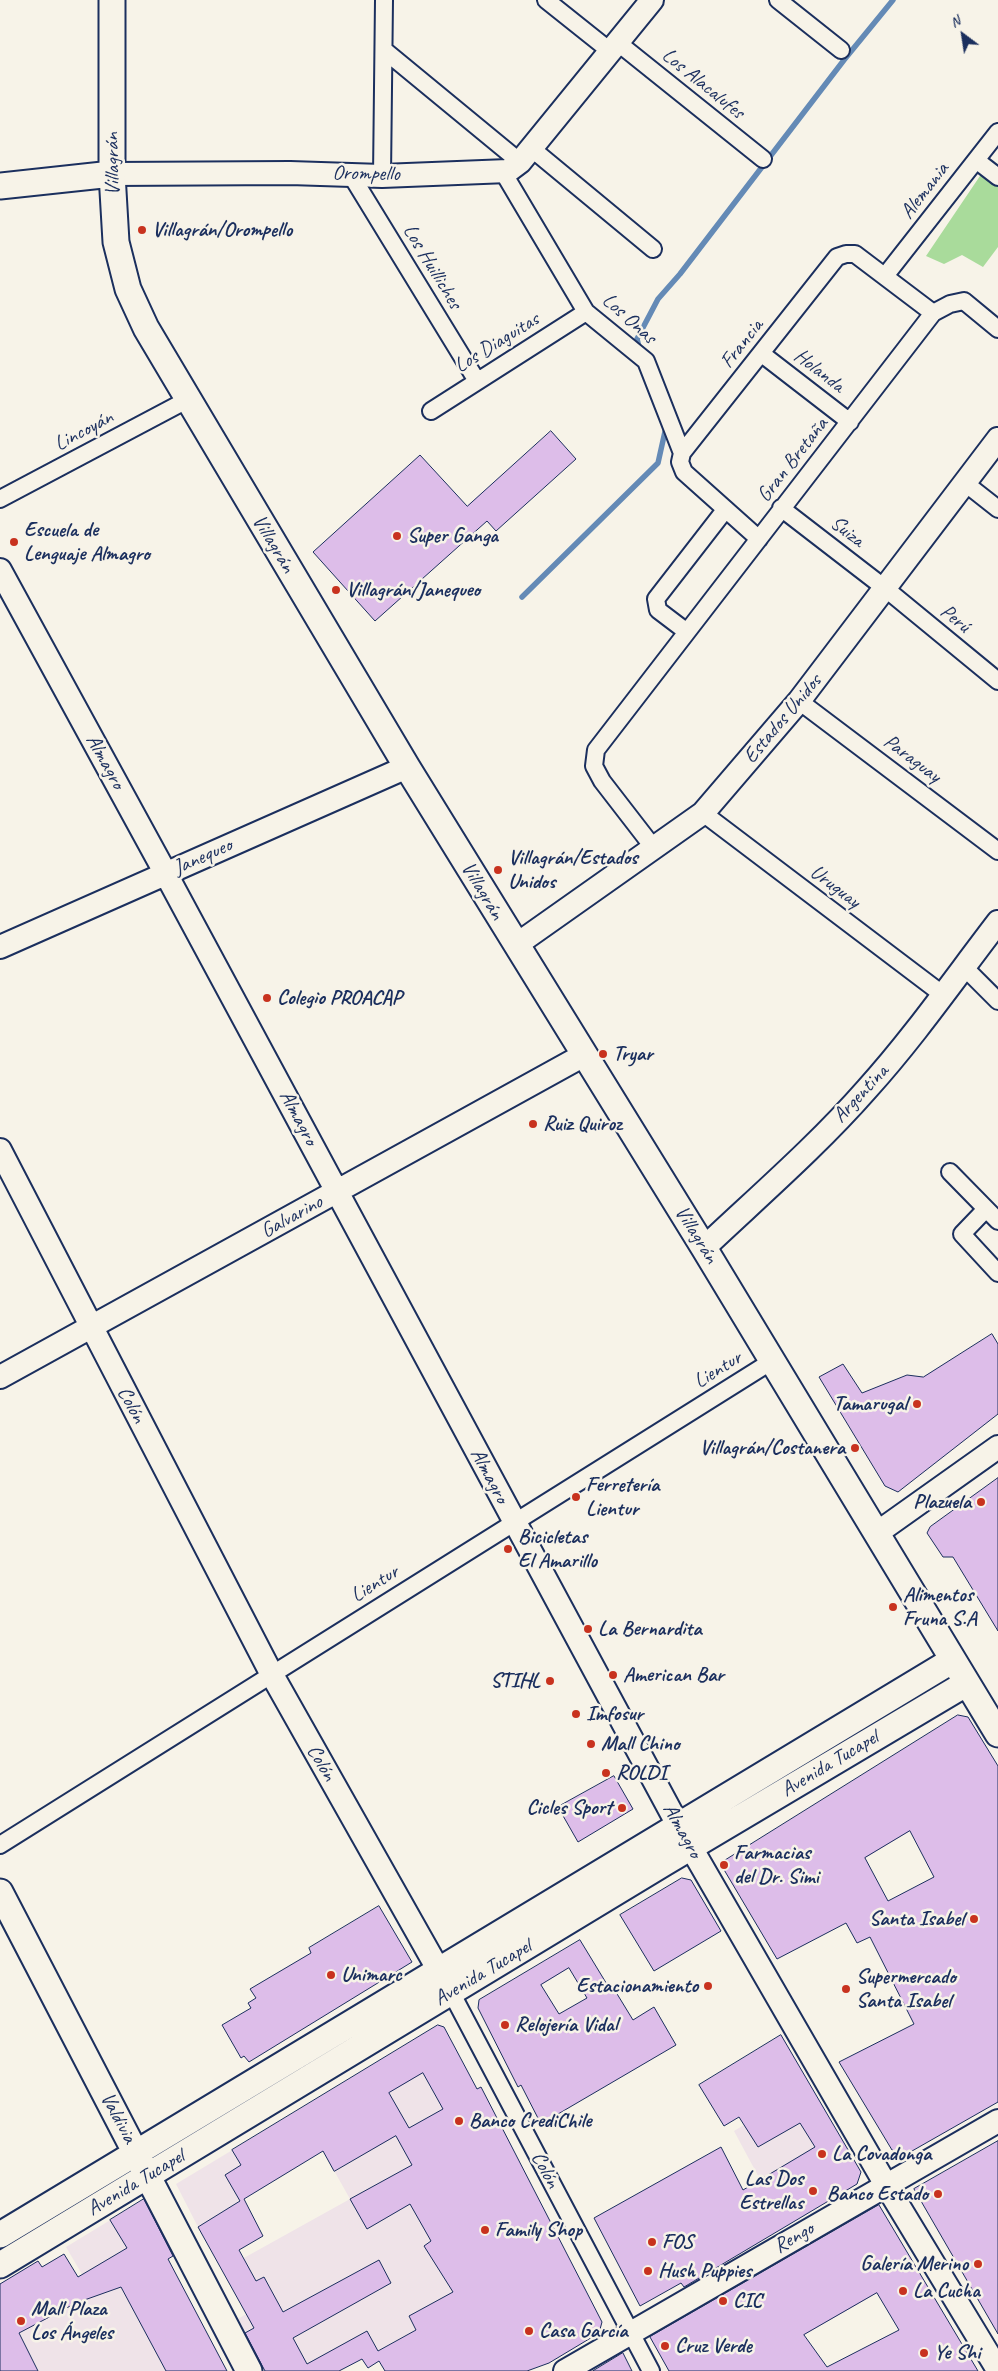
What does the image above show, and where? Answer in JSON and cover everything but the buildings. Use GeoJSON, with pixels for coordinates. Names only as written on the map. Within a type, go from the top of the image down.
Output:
{"type":"FeatureCollection","features":[{"type":"Feature","properties":{"kind":"main road","name":"Villagrán"},"geometry":{"type":"LineString","coordinates":[[112,0],[112,174],[116,242],[128,289],[146,328],[406,767],[704,1248],[998,1734]]}},
{"type":"Feature","properties":{"kind":"main road","name":"Orompello"},"geometry":{"type":"LineString","coordinates":[[0,186],[112,174]]}},
{"type":"Feature","properties":{"kind":"main road","name":"Avenida Tucapel"},"geometry":{"type":"LineString","coordinates":[[0,2235],[678,1824],[953,1660]]}},
{"type":"Feature","properties":{"kind":"main road","name":"Avenida Tucapel"},"geometry":{"type":"LineString","coordinates":[[0,2265],[691,1847],[967,1683]]}},
{"type":"Feature","properties":{"kind":"main road","name":"Valdivia"},"geometry":{"type":"LineString","coordinates":[[0,1892],[249,2371]]}},
{"type":"Feature","properties":{"kind":"street"},"geometry":{"type":"LineString","coordinates":[[382,176],[384,0]]}},
{"type":"Feature","properties":{"kind":"street","name":"Los Alacalufes"},"geometry":{"type":"LineString","coordinates":[[546,0],[613,47],[763,159]]}},
{"type":"Feature","properties":{"kind":"street"},"geometry":{"type":"LineString","coordinates":[[518,161],[652,0]]}},
{"type":"Feature","properties":{"kind":"street"},"geometry":{"type":"LineString","coordinates":[[778,0],[840,50]]}},
{"type":"Feature","properties":{"kind":"street","name":"Los Onas"},"geometry":{"type":"LineString","coordinates":[[384,50],[518,161],[653,250]]}},
{"type":"Feature","properties":{"kind":"street","name":"Alemania"},"geometry":{"type":"LineString","coordinates":[[885,276],[998,132]]}},
{"type":"Feature","properties":{"kind":"street"},"geometry":{"type":"LineString","coordinates":[[976,160],[998,177]]}},
{"type":"Feature","properties":{"kind":"street","name":"Orompello"},"geometry":{"type":"LineString","coordinates":[[112,174],[382,176],[518,161]]}},
{"type":"Feature","properties":{"kind":"street","name":"Los Onas"},"geometry":{"type":"LineString","coordinates":[[518,161],[586,312],[640,356],[682,453]]}},
{"type":"Feature","properties":{"kind":"street","name":"Los Huilliches"},"geometry":{"type":"LineString","coordinates":[[351,175],[477,380]]}},
{"type":"Feature","properties":{"kind":"street","name":"Francia"},"geometry":{"type":"LineString","coordinates":[[682,453],[762,354],[837,256],[855,254],[933,313]]}},
{"type":"Feature","properties":{"kind":"street"},"geometry":{"type":"LineString","coordinates":[[933,313],[950,304],[964,301],[998,329]]}},
{"type":"Feature","properties":{"kind":"street","name":"Los Diaguitas"},"geometry":{"type":"LineString","coordinates":[[431,411],[586,312]]}},
{"type":"Feature","properties":{"kind":"street","name":"Gran Bretaña"},"geometry":{"type":"LineString","coordinates":[[653,847],[602,781],[594,766],[596,750],[933,313]]}},
{"type":"Feature","properties":{"kind":"street","name":"Holanda"},"geometry":{"type":"LineString","coordinates":[[762,354],[850,422]]}},
{"type":"Feature","properties":{"kind":"street","name":"Lincoyán"},"geometry":{"type":"LineString","coordinates":[[0,499],[187,400]]}},
{"type":"Feature","properties":{"kind":"street","name":"Estados Unidos"},"geometry":{"type":"LineString","coordinates":[[516,945],[703,813],[799,700],[886,589],[998,439]]}},
{"type":"Feature","properties":{"kind":"street"},"geometry":{"type":"LineString","coordinates":[[682,453],[680,462],[684,472],[759,539]]}},
{"type":"Feature","properties":{"kind":"street"},"geometry":{"type":"LineString","coordinates":[[965,483],[998,509]]}},
{"type":"Feature","properties":{"kind":"street","name":"Suiza"},"geometry":{"type":"LineString","coordinates":[[781,508],[886,589]]}},
{"type":"Feature","properties":{"kind":"street"},"geometry":{"type":"LineString","coordinates":[[687,632],[658,610],[656,599],[726,510]]}},
{"type":"Feature","properties":{"kind":"street","name":"Almagro"},"geometry":{"type":"LineString","coordinates":[[0,570],[338,1192],[514,1524],[678,1824],[886,2185],[998,2370]]}},
{"type":"Feature","properties":{"kind":"street","name":"Perú"},"geometry":{"type":"LineString","coordinates":[[886,589],[995,673]]}},
{"type":"Feature","properties":{"kind":"street","name":"Paraguay"},"geometry":{"type":"LineString","coordinates":[[799,700],[998,851]]}},
{"type":"Feature","properties":{"kind":"street","name":"Janequeo"},"geometry":{"type":"LineString","coordinates":[[0,947],[406,767]]}},
{"type":"Feature","properties":{"kind":"street","name":"Uruguay"},"geometry":{"type":"LineString","coordinates":[[703,813],[942,994]]}},
{"type":"Feature","properties":{"kind":"street","name":"Argentina"},"geometry":{"type":"LineString","coordinates":[[704,1248],[836,1122],[866,1090],[893,1060],[998,922]]}},
{"type":"Feature","properties":{"kind":"street"},"geometry":{"type":"LineString","coordinates":[[964,967],[998,1001]]}},
{"type":"Feature","properties":{"kind":"street","name":"Galvarino"},"geometry":{"type":"LineString","coordinates":[[0,1377],[584,1055]]}},
{"type":"Feature","properties":{"kind":"street","name":"Colón"},"geometry":{"type":"LineString","coordinates":[[0,1150],[90,1328],[271,1673],[451,1992],[651,2371]]}},
{"type":"Feature","properties":{"kind":"street"},"geometry":{"type":"LineString","coordinates":[[950,1172],[998,1221]]}},
{"type":"Feature","properties":{"kind":"street"},"geometry":{"type":"LineString","coordinates":[[986,1209],[962,1234],[998,1272]]}},
{"type":"Feature","properties":{"kind":"street","name":"Lientur"},"geometry":{"type":"LineString","coordinates":[[0,1845],[271,1673],[514,1524],[772,1361]]}},
{"type":"Feature","properties":{"kind":"street"},"geometry":{"type":"LineString","coordinates":[[877,1533],[998,1447]]}},
{"type":"Feature","properties":{"kind":"street","name":"Rengo"},"geometry":{"type":"LineString","coordinates":[[565,2371],[998,2121]]}},
{"type":"Feature","properties":{"kind":"shaded area"},"geometry":{"type":"Polygon","coordinates":[[[438,2025],[444,2027],[476,2089],[481,2087],[602,2322],[599,2333],[439,2318],[339,2371],[265,2371],[238,2319],[246,2314],[224,2269],[350,2199],[323,2151],[438,2025]]]}},
{"type":"Feature","properties":{"kind":"shaded area"},"geometry":{"type":"Polygon","coordinates":[[[810,2085],[861,2172],[857,2184],[785,2226],[734,2131],[810,2085]]]}},
{"type":"Feature","properties":{"kind":"shaded area"},"geometry":{"type":"Polygon","coordinates":[[[254,2137],[278,2178],[198,2227],[176,2184],[254,2137]]]}},
{"type":"Feature","properties":{"kind":"shaded area"},"geometry":{"type":"Polygon","coordinates":[[[145,2199],[175,2255],[168,2260],[227,2371],[0,2371],[0,2284],[38,2261],[58,2296],[86,2281],[66,2247],[145,2199]]]}},
{"type":"Feature","properties":{"kind":"green space"},"geometry":{"type":"Polygon","coordinates":[[[982,173],[998,184],[998,247],[983,267],[962,255],[944,264],[926,256],[982,173]]]}},
{"type":"Feature","properties":{"kind":"waterway"},"geometry":{"type":"LineString","coordinates":[[640,351],[637,339],[658,299],[680,274],[844,60],[893,0]]}},
{"type":"Feature","properties":{"kind":"waterway"},"geometry":{"type":"LineString","coordinates":[[522,597],[658,463],[666,427]]}},
{"type":"Feature","properties":{"kind":"place","name":"Villagrán/Orompello"},"geometry":{"type":"Point","coordinates":[142,230]}},
{"type":"Feature","properties":{"kind":"place","name":"Super Ganga"},"geometry":{"type":"Point","coordinates":[397,536]}},
{"type":"Feature","properties":{"kind":"place","name":"Escuela de Lenguaje Almagro"},"geometry":{"type":"Point","coordinates":[14,542]}},
{"type":"Feature","properties":{"kind":"place","name":"Villagrán/Janequeo"},"geometry":{"type":"Point","coordinates":[336,590]}},
{"type":"Feature","properties":{"kind":"place","name":"Villagrán/Estados Unidos"},"geometry":{"type":"Point","coordinates":[498,870]}},
{"type":"Feature","properties":{"kind":"place","name":"Colegio PROACAP"},"geometry":{"type":"Point","coordinates":[267,998]}},
{"type":"Feature","properties":{"kind":"place","name":"Tryar"},"geometry":{"type":"Point","coordinates":[603,1054]}},
{"type":"Feature","properties":{"kind":"place","name":"Ruiz Quiroz"},"geometry":{"type":"Point","coordinates":[533,1124]}},
{"type":"Feature","properties":{"kind":"place","name":"Tamarugal"},"geometry":{"type":"Point","coordinates":[917,1404]}},
{"type":"Feature","properties":{"kind":"place","name":"Villagrán/Costanera"},"geometry":{"type":"Point","coordinates":[855,1448]}},
{"type":"Feature","properties":{"kind":"place","name":"Ferretería Lientur"},"geometry":{"type":"Point","coordinates":[576,1497]}},
{"type":"Feature","properties":{"kind":"place","name":"Plazuela"},"geometry":{"type":"Point","coordinates":[981,1502]}},
{"type":"Feature","properties":{"kind":"place","name":"Bicicletas El Amarillo"},"geometry":{"type":"Point","coordinates":[508,1549]}},
{"type":"Feature","properties":{"kind":"place","name":"Alimentos Fruna S.A"},"geometry":{"type":"Point","coordinates":[893,1607]}},
{"type":"Feature","properties":{"kind":"place","name":"La Bernardita"},"geometry":{"type":"Point","coordinates":[588,1629]}},
{"type":"Feature","properties":{"kind":"place","name":"American Bar"},"geometry":{"type":"Point","coordinates":[613,1675]}},
{"type":"Feature","properties":{"kind":"place","name":"STIHL"},"geometry":{"type":"Point","coordinates":[550,1681]}},
{"type":"Feature","properties":{"kind":"place","name":"Imfosur"},"geometry":{"type":"Point","coordinates":[576,1714]}},
{"type":"Feature","properties":{"kind":"place","name":"Mall Chino"},"geometry":{"type":"Point","coordinates":[591,1744]}},
{"type":"Feature","properties":{"kind":"place","name":"ROLDI"},"geometry":{"type":"Point","coordinates":[606,1773]}},
{"type":"Feature","properties":{"kind":"place","name":"Cicles Sport"},"geometry":{"type":"Point","coordinates":[622,1808]}},
{"type":"Feature","properties":{"kind":"place","name":"Farmacias del Dr. Simi"},"geometry":{"type":"Point","coordinates":[724,1865]}},
{"type":"Feature","properties":{"kind":"place","name":"Santa Isabel"},"geometry":{"type":"Point","coordinates":[974,1919]}},
{"type":"Feature","properties":{"kind":"place","name":"Unimarc"},"geometry":{"type":"Point","coordinates":[331,1975]}},
{"type":"Feature","properties":{"kind":"place","name":"Estacionamiento"},"geometry":{"type":"Point","coordinates":[708,1986]}},
{"type":"Feature","properties":{"kind":"place","name":"Supermercado Santa Isabel"},"geometry":{"type":"Point","coordinates":[846,1989]}},
{"type":"Feature","properties":{"kind":"place","name":"Relojería Vidal"},"geometry":{"type":"Point","coordinates":[505,2025]}},
{"type":"Feature","properties":{"kind":"place","name":"Banco CrediChile"},"geometry":{"type":"Point","coordinates":[459,2121]}},
{"type":"Feature","properties":{"kind":"place","name":"La Covadonga"},"geometry":{"type":"Point","coordinates":[822,2154]}},
{"type":"Feature","properties":{"kind":"place","name":"Las Dos Estrellas"},"geometry":{"type":"Point","coordinates":[813,2191]}},
{"type":"Feature","properties":{"kind":"place","name":"Banco Estado"},"geometry":{"type":"Point","coordinates":[938,2194]}},
{"type":"Feature","properties":{"kind":"place","name":"Family Shop"},"geometry":{"type":"Point","coordinates":[485,2230]}},
{"type":"Feature","properties":{"kind":"place","name":"FOS"},"geometry":{"type":"Point","coordinates":[652,2242]}},
{"type":"Feature","properties":{"kind":"place","name":"Galería Merino"},"geometry":{"type":"Point","coordinates":[978,2264]}},
{"type":"Feature","properties":{"kind":"place","name":"Hush Puppies"},"geometry":{"type":"Point","coordinates":[648,2271]}},
{"type":"Feature","properties":{"kind":"place","name":"La Cucha"},"geometry":{"type":"Point","coordinates":[903,2291]}},
{"type":"Feature","properties":{"kind":"place","name":"CIC"},"geometry":{"type":"Point","coordinates":[723,2301]}},
{"type":"Feature","properties":{"kind":"place","name":"Mall Plaza Los Ángeles"},"geometry":{"type":"Point","coordinates":[21,2321]}},
{"type":"Feature","properties":{"kind":"place","name":"Casa García"},"geometry":{"type":"Point","coordinates":[529,2331]}},
{"type":"Feature","properties":{"kind":"place","name":"Cruz Verde"},"geometry":{"type":"Point","coordinates":[665,2346]}},
{"type":"Feature","properties":{"kind":"place","name":"Ye Shi"},"geometry":{"type":"Point","coordinates":[924,2353]}}]}
